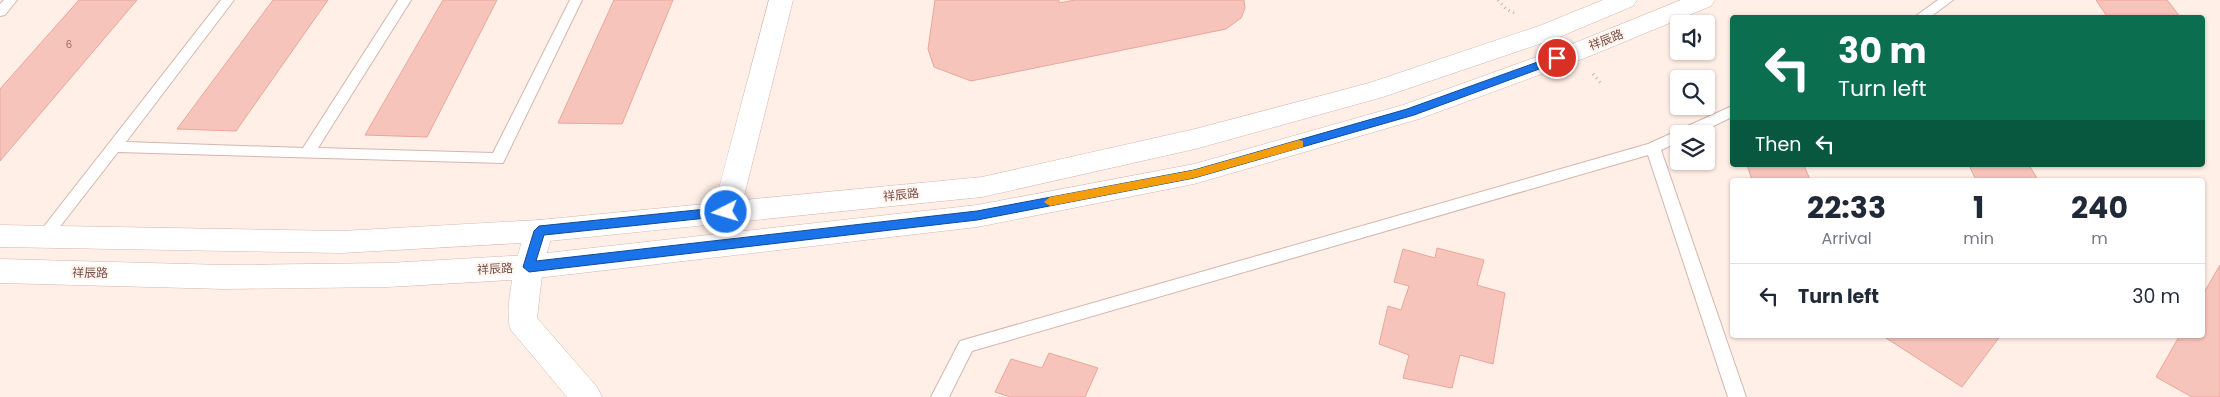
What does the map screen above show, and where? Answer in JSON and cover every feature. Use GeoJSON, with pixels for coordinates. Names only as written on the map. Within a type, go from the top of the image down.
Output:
{"type":"FeatureCollection","features":[{"type":"Feature","properties":{"kind":"street"},"geometry":{"type":"LineString","coordinates":[[726,212],[781,0]]}},
{"type":"Feature","properties":{"kind":"street","name":"祥辰路"},"geometry":{"type":"LineString","coordinates":[[0,236],[342,242],[539,231],[982,187],[1195,139],[1374,90],[1548,32],[1625,0]]}},
{"type":"Feature","properties":{"kind":"street","name":"祥辰路"},"geometry":{"type":"LineString","coordinates":[[0,271],[234,276],[388,275],[529,267],[977,216],[1194,174],[1410,112],[1584,48],[1703,0]]}},
{"type":"Feature","properties":{"kind":"street"},"geometry":{"type":"LineString","coordinates":[[539,231],[529,267],[522,321],[586,397]]}},
{"type":"Feature","properties":{"kind":"lane"},"geometry":{"type":"LineString","coordinates":[[0,12],[11,0]]}},
{"type":"Feature","properties":{"kind":"lane"},"geometry":{"type":"LineString","coordinates":[[43,238],[228,0]]}},
{"type":"Feature","properties":{"kind":"lane"},"geometry":{"type":"LineString","coordinates":[[307,153],[405,0]]}},
{"type":"Feature","properties":{"kind":"lane"},"geometry":{"type":"LineString","coordinates":[[115,147],[498,159],[576,0]]}},
{"type":"Feature","properties":{"kind":"lane"},"geometry":{"type":"LineString","coordinates":[[1924,15],[1947,0]]}},
{"type":"Feature","properties":{"kind":"lane"},"geometry":{"type":"LineString","coordinates":[[1703,125],[1730,112]]}},
{"type":"Feature","properties":{"kind":"lane"},"geometry":{"type":"LineString","coordinates":[[940,397],[966,346],[1653,148],[1670,140]]}},
{"type":"Feature","properties":{"kind":"lane"},"geometry":{"type":"LineString","coordinates":[[1653,148],[1736,397]]}},
{"type":"Feature","properties":{"kind":"building"},"geometry":{"type":"Polygon","coordinates":[[[79,0],[137,0],[0,161],[0,89],[79,0]]]}},
{"type":"Feature","properties":{"kind":"building"},"geometry":{"type":"Polygon","coordinates":[[[273,0],[328,0],[236,131],[177,129],[273,0]]]}},
{"type":"Feature","properties":{"kind":"building"},"geometry":{"type":"Polygon","coordinates":[[[443,0],[497,0],[427,137],[365,135],[443,0]]]}},
{"type":"Feature","properties":{"kind":"building"},"geometry":{"type":"Polygon","coordinates":[[[614,0],[673,0],[622,124],[558,123],[614,0]]]}},
{"type":"Feature","properties":{"kind":"building"},"geometry":{"type":"Polygon","coordinates":[[[935,0],[1059,0],[1059,3],[1075,0],[1244,0],[1245,8],[1241,18],[1226,29],[971,81],[934,67],[928,49],[935,0]]]}},
{"type":"Feature","properties":{"kind":"building"},"geometry":{"type":"Polygon","coordinates":[[[2096,0],[2167,0],[2179,15],[2106,15],[2096,0]]]}},
{"type":"Feature","properties":{"kind":"building"},"geometry":{"type":"Polygon","coordinates":[[[1748,167],[1805,167],[1809,178],[1751,178],[1748,167]]]}},
{"type":"Feature","properties":{"kind":"building"},"geometry":{"type":"Polygon","coordinates":[[[1970,167],[2030,167],[2037,178],[1975,178],[1970,167]]]}},
{"type":"Feature","properties":{"kind":"building"},"geometry":{"type":"Polygon","coordinates":[[[1437,248],[1484,260],[1477,285],[1505,293],[1493,364],[1460,355],[1452,388],[1403,378],[1409,355],[1379,344],[1388,306],[1401,310],[1409,286],[1394,282],[1403,249],[1435,258],[1437,248]]]}},
{"type":"Feature","properties":{"kind":"building"},"geometry":{"type":"Polygon","coordinates":[[[2220,265],[2220,397],[2192,397],[2156,377],[2178,338],[2205,338],[2205,291],[2220,265]]]}},
{"type":"Feature","properties":{"kind":"building"},"geometry":{"type":"Polygon","coordinates":[[[1886,338],[1999,338],[1962,387],[1886,338]]]}},
{"type":"Feature","properties":{"kind":"building"},"geometry":{"type":"Polygon","coordinates":[[[1049,353],[1098,368],[1085,397],[1010,397],[995,392],[1011,359],[1042,368],[1049,353]]]}},
{"type":"Feature","properties":{"kind":"slow traffic"},"geometry":{"type":"LineString","coordinates":[[1050,202],[1194,174],[1299,144]]}},
{"type":"Feature","properties":{"kind":"route"},"geometry":{"type":"LineString","coordinates":[[726,212],[539,231],[529,267],[977,216],[1194,174],[1410,112],[1557,58]]}}]}
